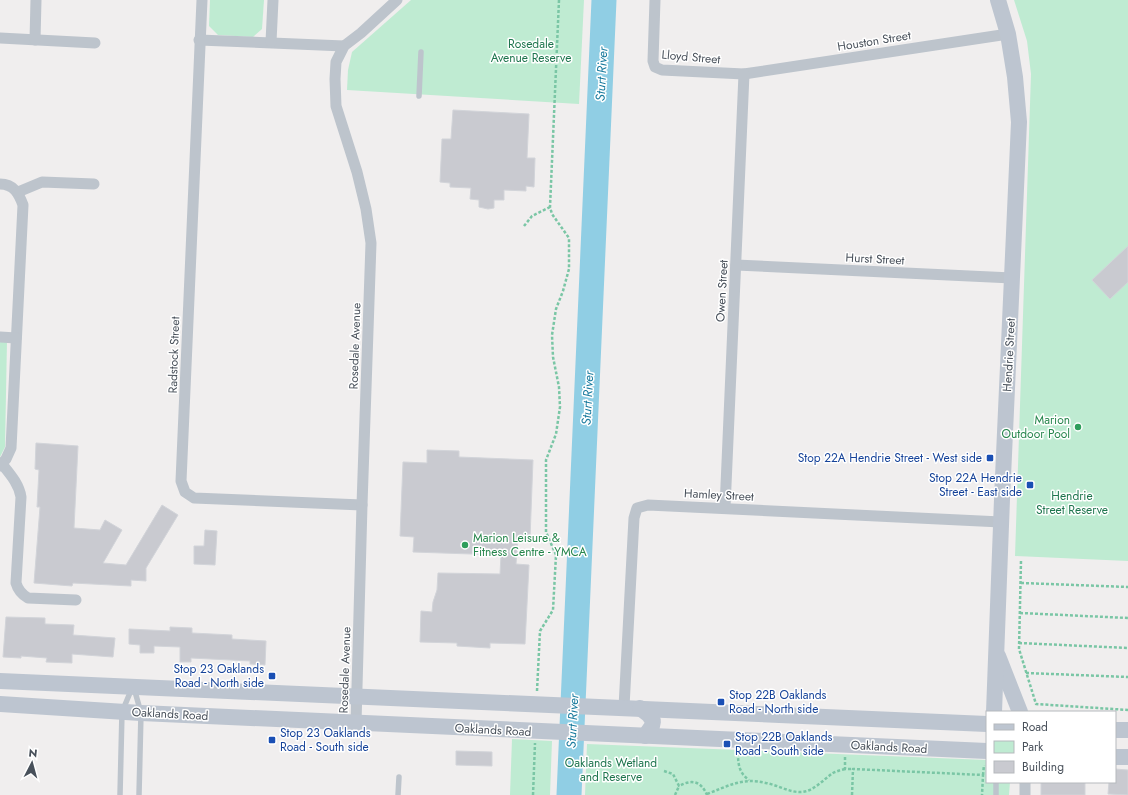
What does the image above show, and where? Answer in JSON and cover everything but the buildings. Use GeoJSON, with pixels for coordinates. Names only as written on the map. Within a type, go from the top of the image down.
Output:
{"type":"FeatureCollection","features":[{"type":"Feature","properties":{"kind":"main road","name":"Hendrie Street"},"geometry":{"type":"LineString","coordinates":[[994,711],[1019,122],[1015,77],[1008,34],[998,0]]}},
{"type":"Feature","properties":{"kind":"main road"},"geometry":{"type":"LineString","coordinates":[[996,649],[1020,711]]}},
{"type":"Feature","properties":{"kind":"main road"},"geometry":{"type":"LineString","coordinates":[[0,681],[357,696],[537,699],[640,708],[986,724]]}},
{"type":"Feature","properties":{"kind":"main road","name":"Oaklands Road"},"geometry":{"type":"LineString","coordinates":[[0,704],[535,734],[604,734],[986,751]]}},
{"type":"Feature","properties":{"kind":"main road"},"geometry":{"type":"LineString","coordinates":[[640,708],[649,715],[653,721],[652,726],[645,736]]}},
{"type":"Feature","properties":{"kind":"main road"},"geometry":{"type":"LineString","coordinates":[[1116,730],[1128,730]]}},
{"type":"Feature","properties":{"kind":"main road"},"geometry":{"type":"LineString","coordinates":[[1116,757],[1128,757]]}},
{"type":"Feature","properties":{"kind":"street"},"geometry":{"type":"LineString","coordinates":[[35,40],[36,0]]}},
{"type":"Feature","properties":{"kind":"street","name":"Radstock Street"},"geometry":{"type":"LineString","coordinates":[[202,0],[199,40],[182,477],[185,492],[194,498],[362,505]]}},
{"type":"Feature","properties":{"kind":"street"},"geometry":{"type":"LineString","coordinates":[[271,42],[273,0]]}},
{"type":"Feature","properties":{"kind":"street","name":"Rosedale Avenue"},"geometry":{"type":"LineString","coordinates":[[356,723],[371,243],[366,209],[357,172],[336,106],[335,79],[336,62],[344,46],[397,0]]}},
{"type":"Feature","properties":{"kind":"street","name":"Lloyd Street"},"geometry":{"type":"LineString","coordinates":[[655,0],[653,61],[655,67],[662,70],[744,74]]}},
{"type":"Feature","properties":{"kind":"street","name":"Houston Street"},"geometry":{"type":"LineString","coordinates":[[744,74],[1008,34]]}},
{"type":"Feature","properties":{"kind":"street"},"geometry":{"type":"LineString","coordinates":[[0,38],[95,43]]}},
{"type":"Feature","properties":{"kind":"street"},"geometry":{"type":"LineString","coordinates":[[199,40],[344,46]]}},
{"type":"Feature","properties":{"kind":"street","name":"Owen Street"},"geometry":{"type":"LineString","coordinates":[[725,508],[744,74]]}},
{"type":"Feature","properties":{"kind":"street"},"geometry":{"type":"LineString","coordinates":[[18,192],[42,182],[94,184]]}},
{"type":"Feature","properties":{"kind":"street"},"geometry":{"type":"LineString","coordinates":[[0,184],[5,184],[18,192],[23,206],[11,448],[10,453],[1,464],[16,481],[21,497],[16,583],[24,596],[28,598],[76,600]]}},
{"type":"Feature","properties":{"kind":"street","name":"Hurst Street"},"geometry":{"type":"LineString","coordinates":[[736,265],[1012,278]]}},
{"type":"Feature","properties":{"kind":"street"},"geometry":{"type":"LineString","coordinates":[[0,338],[16,338]]}},
{"type":"Feature","properties":{"kind":"street","name":"Hamley Street"},"geometry":{"type":"LineString","coordinates":[[624,707],[634,518],[637,508],[648,505],[1001,522]]}},
{"type":"Feature","properties":{"kind":"street"},"geometry":{"type":"LineString","coordinates":[[1025,783],[1025,795]]}},
{"type":"Feature","properties":{"kind":"lane"},"geometry":{"type":"LineString","coordinates":[[419,96],[421,52]]}},
{"type":"Feature","properties":{"kind":"lane"},"geometry":{"type":"LineString","coordinates":[[120,795],[122,712],[133,686]]}},
{"type":"Feature","properties":{"kind":"lane"},"geometry":{"type":"LineString","coordinates":[[133,686],[141,713],[139,795]]}},
{"type":"Feature","properties":{"kind":"lane"},"geometry":{"type":"LineString","coordinates":[[398,795],[399,777]]}},
{"type":"Feature","properties":{"kind":"lane"},"geometry":{"type":"LineString","coordinates":[[996,783],[996,795]]}},
{"type":"Feature","properties":{"kind":"path"},"geometry":{"type":"LineString","coordinates":[[537,699],[540,631],[553,610],[556,554],[546,532],[546,460],[556,434],[560,407],[559,387],[553,357],[552,335],[556,309],[563,291],[569,268],[569,238],[552,214],[550,207],[559,0]]}},
{"type":"Feature","properties":{"kind":"path"},"geometry":{"type":"LineString","coordinates":[[524,226],[532,216],[550,207]]}},
{"type":"Feature","properties":{"kind":"path"},"geometry":{"type":"LineString","coordinates":[[1021,561],[1019,650],[1036,704],[1128,710]]}},
{"type":"Feature","properties":{"kind":"path"},"geometry":{"type":"LineString","coordinates":[[1021,583],[1128,587]]}},
{"type":"Feature","properties":{"kind":"path"},"geometry":{"type":"LineString","coordinates":[[1020,613],[1128,618]]}},
{"type":"Feature","properties":{"kind":"path"},"geometry":{"type":"LineString","coordinates":[[1019,643],[1128,648]]}},
{"type":"Feature","properties":{"kind":"path"},"geometry":{"type":"LineString","coordinates":[[1026,673],[1128,677]]}},
{"type":"Feature","properties":{"kind":"path"},"geometry":{"type":"LineString","coordinates":[[533,795],[535,734]]}},
{"type":"Feature","properties":{"kind":"path"},"geometry":{"type":"LineString","coordinates":[[739,740],[739,769],[744,777],[749,780],[802,792],[816,786],[834,772],[845,768]]}},
{"type":"Feature","properties":{"kind":"path"},"geometry":{"type":"LineString","coordinates":[[852,795],[853,769],[983,775],[982,795]]}},
{"type":"Feature","properties":{"kind":"path"},"geometry":{"type":"LineString","coordinates":[[664,770],[673,774],[679,786]]}},
{"type":"Feature","properties":{"kind":"path"},"geometry":{"type":"LineString","coordinates":[[675,795],[679,786],[686,782],[696,782],[704,788],[707,795],[734,784],[749,780]]}},
{"type":"Feature","properties":{"kind":"green space"},"geometry":{"type":"Polygon","coordinates":[[[210,0],[264,0],[262,29],[253,37],[218,35],[209,26],[210,0]]]}},
{"type":"Feature","properties":{"kind":"green space","name":"Rosedale Avenue Reserve"},"geometry":{"type":"Polygon","coordinates":[[[411,0],[584,0],[579,104],[347,90],[348,70],[352,52],[411,0]]]}},
{"type":"Feature","properties":{"kind":"green space","name":"Hendrie Street Reserve"},"geometry":{"type":"Polygon","coordinates":[[[1014,0],[1128,0],[1128,561],[1015,556],[1031,74],[1027,41],[1014,0]]]}},
{"type":"Feature","properties":{"kind":"green space"},"geometry":{"type":"Polygon","coordinates":[[[0,341],[7,341],[5,447],[0,457],[0,341]]]}},
{"type":"Feature","properties":{"kind":"green space"},"geometry":{"type":"Polygon","coordinates":[[[512,739],[552,741],[550,795],[510,795],[512,739]]]}},
{"type":"Feature","properties":{"kind":"green space","name":"Oaklands Wetland and Reserve"},"geometry":{"type":"Polygon","coordinates":[[[587,744],[986,760],[986,783],[1010,783],[1009,795],[585,795],[587,744]]]}},
{"type":"Feature","properties":{"kind":"waterway","name":"Sturt River"},"geometry":{"type":"LineString","coordinates":[[569,795],[604,0]]}},
{"type":"Feature","properties":{"kind":"place","name":"Marion Outdoor Pool"},"geometry":{"type":"Point","coordinates":[1078,427]}},
{"type":"Feature","properties":{"kind":"place","name":"Stop 22A Hendrie Street - West side"},"geometry":{"type":"Point","coordinates":[990,458]}},
{"type":"Feature","properties":{"kind":"place","name":"Stop 22A Hendrie Street - East side"},"geometry":{"type":"Point","coordinates":[1030,485]}},
{"type":"Feature","properties":{"kind":"place","name":"Marion Leisure & Fitness Centre - YMCA"},"geometry":{"type":"Point","coordinates":[465,545]}},
{"type":"Feature","properties":{"kind":"place","name":"Stop 23 Oaklands Road - North side"},"geometry":{"type":"Point","coordinates":[272,676]}},
{"type":"Feature","properties":{"kind":"place","name":"Stop 22B Oaklands Road - North side"},"geometry":{"type":"Point","coordinates":[721,702]}},
{"type":"Feature","properties":{"kind":"place","name":"Stop 23 Oaklands Road - South side"},"geometry":{"type":"Point","coordinates":[272,740]}},
{"type":"Feature","properties":{"kind":"place","name":"Stop 22B Oaklands Road - South side"},"geometry":{"type":"Point","coordinates":[727,744]}}]}
